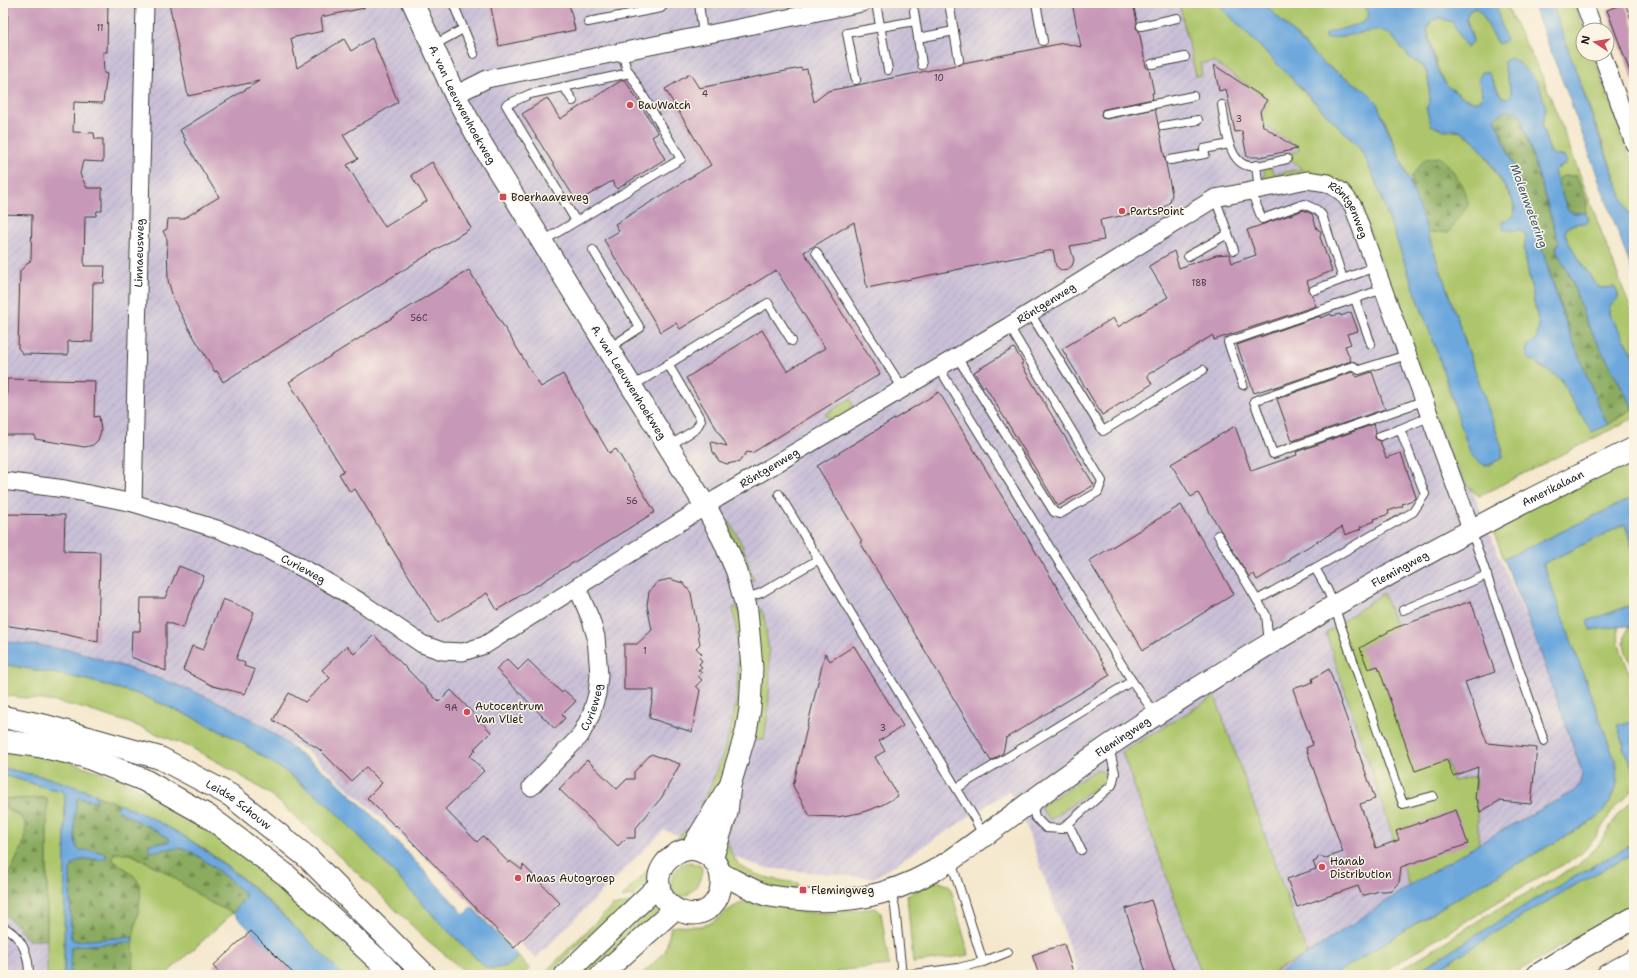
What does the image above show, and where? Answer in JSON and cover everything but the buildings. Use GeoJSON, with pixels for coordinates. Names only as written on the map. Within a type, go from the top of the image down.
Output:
{"type":"FeatureCollection","features":[{"type":"Feature","properties":{"kind":"main road","name":"Leidse Schouw"},"geometry":{"type":"LineString","coordinates":[[3,717],[46,726],[160,758],[230,795],[308,858],[425,975]]}},
{"type":"Feature","properties":{"kind":"main road"},"geometry":{"type":"LineString","coordinates":[[3,741],[40,746],[84,756],[144,780],[208,816],[286,875],[379,961],[392,975]]}},
{"type":"Feature","properties":{"kind":"main road"},"geometry":{"type":"LineString","coordinates":[[1538,975],[1581,948],[1634,918]]}},
{"type":"Feature","properties":{"kind":"main road"},"geometry":{"type":"LineString","coordinates":[[1608,975],[1634,961]]}},
{"type":"Feature","properties":{"kind":"street","name":"Linnaeusweg"},"geometry":{"type":"LineString","coordinates":[[133,503],[145,3]]}},
{"type":"Feature","properties":{"kind":"street","name":"A. van Leeuwenhoekweg"},"geometry":{"type":"LineString","coordinates":[[413,3],[455,95],[481,143],[706,507],[726,545],[736,572],[744,599],[750,642],[752,687],[746,732],[730,785],[727,813],[717,867]]}},
{"type":"Feature","properties":{"kind":"street"},"geometry":{"type":"LineString","coordinates":[[455,95],[487,79],[703,35],[795,10],[862,3]]}},
{"type":"Feature","properties":{"kind":"street"},"geometry":{"type":"LineString","coordinates":[[1584,3],[1591,22]]}},
{"type":"Feature","properties":{"kind":"street"},"geometry":{"type":"LineString","coordinates":[[1605,62],[1634,144]]}},
{"type":"Feature","properties":{"kind":"street","name":"Röntgenweg"},"geometry":{"type":"LineString","coordinates":[[706,507],[1009,326],[1215,198],[1307,180],[1328,183],[1342,192],[1353,206],[1429,418],[1471,529]]}},
{"type":"Feature","properties":{"kind":"street","name":"Amerikalaan"},"geometry":{"type":"LineString","coordinates":[[1471,529],[1562,482],[1634,448]]}},
{"type":"Feature","properties":{"kind":"street","name":"Curieweg"},"geometry":{"type":"LineString","coordinates":[[3,481],[65,489],[133,503],[217,529],[266,549],[312,573],[359,601],[422,644],[442,651],[463,652],[486,645],[706,507]]}},
{"type":"Feature","properties":{"kind":"street","name":"Flemingweg"},"geometry":{"type":"LineString","coordinates":[[714,905],[737,897],[766,895],[827,902],[863,898],[890,891],[931,873],[950,861],[1109,746],[1156,716],[1334,606],[1471,529]]}},
{"type":"Feature","properties":{"kind":"street","name":"Curieweg"},"geometry":{"type":"LineString","coordinates":[[531,787],[580,736],[591,715],[597,694],[599,675],[596,637],[591,620],[577,587]]}},
{"type":"Feature","properties":{"kind":"street","name":"A. van Leeuwenhoekweg"},"geometry":{"type":"LineString","coordinates":[[691,849],[730,785]]}},
{"type":"Feature","properties":{"kind":"street"},"geometry":{"type":"LineString","coordinates":[[691,849],[699,850],[717,867],[722,883],[714,905],[706,911],[695,914],[684,913],[675,909],[664,899],[659,884],[662,867],[667,860],[678,852],[691,849]]}},
{"type":"Feature","properties":{"kind":"street","name":"Flemingweg"},"geometry":{"type":"LineString","coordinates":[[717,867],[766,895]]}},
{"type":"Feature","properties":{"kind":"street"},"geometry":{"type":"LineString","coordinates":[[565,975],[659,884]]}},
{"type":"Feature","properties":{"kind":"street"},"geometry":{"type":"LineString","coordinates":[[601,975],[675,909]]}},
{"type":"Feature","properties":{"kind":"lane"},"geometry":{"type":"LineString","coordinates":[[453,3],[474,54]]}},
{"type":"Feature","properties":{"kind":"lane"},"geometry":{"type":"LineString","coordinates":[[588,22],[661,8],[666,3]]}},
{"type":"Feature","properties":{"kind":"lane"},"geometry":{"type":"LineString","coordinates":[[699,3],[703,35]]}},
{"type":"Feature","properties":{"kind":"lane"},"geometry":{"type":"LineString","coordinates":[[876,3],[888,70]]}},
{"type":"Feature","properties":{"kind":"lane"},"geometry":{"type":"LineString","coordinates":[[949,3],[959,60]]}},
{"type":"Feature","properties":{"kind":"lane"},"geometry":{"type":"LineString","coordinates":[[1036,3],[1043,41]]}},
{"type":"Feature","properties":{"kind":"lane"},"geometry":{"type":"LineString","coordinates":[[914,11],[922,65]]}},
{"type":"Feature","properties":{"kind":"lane"},"geometry":{"type":"LineString","coordinates":[[1141,26],[1176,18]]}},
{"type":"Feature","properties":{"kind":"lane"},"geometry":{"type":"LineString","coordinates":[[856,80],[848,34],[915,21]]}},
{"type":"Feature","properties":{"kind":"lane"},"geometry":{"type":"LineString","coordinates":[[432,46],[463,29]]}},
{"type":"Feature","properties":{"kind":"lane"},"geometry":{"type":"LineString","coordinates":[[918,38],[954,31]]}},
{"type":"Feature","properties":{"kind":"lane"},"geometry":{"type":"LineString","coordinates":[[542,242],[681,159],[626,67],[622,52]]}},
{"type":"Feature","properties":{"kind":"lane"},"geometry":{"type":"LineString","coordinates":[[1152,64],[1185,57]]}},
{"type":"Feature","properties":{"kind":"lane"},"geometry":{"type":"LineString","coordinates":[[576,221],[506,105],[530,94],[630,73]]}},
{"type":"Feature","properties":{"kind":"lane"},"geometry":{"type":"LineString","coordinates":[[564,87],[573,101]]}},
{"type":"Feature","properties":{"kind":"lane"},"geometry":{"type":"LineString","coordinates":[[1106,114],[1193,96]]}},
{"type":"Feature","properties":{"kind":"lane"},"geometry":{"type":"LineString","coordinates":[[1222,105],[1230,148],[1244,164],[1251,166],[1287,159]]}},
{"type":"Feature","properties":{"kind":"lane"},"geometry":{"type":"LineString","coordinates":[[1163,126],[1198,120]]}},
{"type":"Feature","properties":{"kind":"lane"},"geometry":{"type":"LineString","coordinates":[[1170,160],[1229,144]]}},
{"type":"Feature","properties":{"kind":"lane"},"geometry":{"type":"LineString","coordinates":[[1256,165],[1255,190],[1262,219],[1304,204],[1317,210],[1322,216],[1343,279]]}},
{"type":"Feature","properties":{"kind":"lane"},"geometry":{"type":"LineString","coordinates":[[1215,198],[1234,250]]}},
{"type":"Feature","properties":{"kind":"lane"},"geometry":{"type":"LineString","coordinates":[[1188,256],[1228,234]]}},
{"type":"Feature","properties":{"kind":"lane"},"geometry":{"type":"LineString","coordinates":[[594,250],[640,328],[608,348]]}},
{"type":"Feature","properties":{"kind":"lane"},"geometry":{"type":"LineString","coordinates":[[816,252],[903,389]]}},
{"type":"Feature","properties":{"kind":"lane"},"geometry":{"type":"LineString","coordinates":[[1314,290],[1375,267]]}},
{"type":"Feature","properties":{"kind":"lane"},"geometry":{"type":"LineString","coordinates":[[1243,385],[1228,342],[1383,289]]}},
{"type":"Feature","properties":{"kind":"lane"},"geometry":{"type":"LineString","coordinates":[[1355,299],[1371,344]]}},
{"type":"Feature","properties":{"kind":"lane"},"geometry":{"type":"LineString","coordinates":[[631,386],[768,303],[792,341]]}},
{"type":"Feature","properties":{"kind":"lane"},"geometry":{"type":"LineString","coordinates":[[1030,313],[1104,431],[1203,370]]}},
{"type":"Feature","properties":{"kind":"lane","name":"Röntgenweg"},"geometry":{"type":"LineString","coordinates":[[957,357],[1054,512],[1060,514],[1098,492],[1102,481],[1009,326]]}},
{"type":"Feature","properties":{"kind":"lane"},"geometry":{"type":"LineString","coordinates":[[1406,355],[1359,370],[1353,366],[1254,401],[1273,454],[1423,401]]}},
{"type":"Feature","properties":{"kind":"lane"},"geometry":{"type":"LineString","coordinates":[[668,364],[701,420],[696,429],[669,446]]}},
{"type":"Feature","properties":{"kind":"lane"},"geometry":{"type":"LineString","coordinates":[[939,368],[1132,682],[1156,716]]}},
{"type":"Feature","properties":{"kind":"lane"},"geometry":{"type":"LineString","coordinates":[[1380,436],[1429,418]]}},
{"type":"Feature","properties":{"kind":"lane"},"geometry":{"type":"LineString","coordinates":[[1258,600],[1413,512],[1425,494],[1400,429]]}},
{"type":"Feature","properties":{"kind":"lane"},"geometry":{"type":"LineString","coordinates":[[779,494],[957,788],[975,819],[983,837]]}},
{"type":"Feature","properties":{"kind":"lane"},"geometry":{"type":"LineString","coordinates":[[1471,529],[1544,741]]}},
{"type":"Feature","properties":{"kind":"lane"},"geometry":{"type":"LineString","coordinates":[[1218,534],[1266,615],[1269,645]]}},
{"type":"Feature","properties":{"kind":"lane"},"geometry":{"type":"LineString","coordinates":[[744,599],[761,593],[819,559]]}},
{"type":"Feature","properties":{"kind":"lane"},"geometry":{"type":"LineString","coordinates":[[1315,568],[1327,589],[1334,606],[1402,804],[1433,796]]}},
{"type":"Feature","properties":{"kind":"lane"},"geometry":{"type":"LineString","coordinates":[[1403,610],[1487,575]]}},
{"type":"Feature","properties":{"kind":"lane"},"geometry":{"type":"LineString","coordinates":[[957,788],[1132,682]]}},
{"type":"Feature","properties":{"kind":"lane"},"geometry":{"type":"LineString","coordinates":[[1032,802],[1035,817],[1046,828],[1062,828],[1112,785],[1115,773],[1109,746]]}},
{"type":"Feature","properties":{"kind":"lane"},"geometry":{"type":"LineString","coordinates":[[1068,823],[1081,850]]}},
{"type":"Feature","properties":{"kind":"lane"},"geometry":{"type":"LineString","coordinates":[[950,861],[984,962]]}},
{"type":"Feature","properties":{"kind":"lane"},"geometry":{"type":"LineString","coordinates":[[890,891],[895,907],[902,975]]}},
{"type":"Feature","properties":{"kind":"lane"},"geometry":{"type":"LineString","coordinates":[[3,927],[10,930],[22,943],[29,961],[29,975]]}},
{"type":"Feature","properties":{"kind":"lane"},"geometry":{"type":"LineString","coordinates":[[905,975],[959,972],[1008,952]]}},
{"type":"Feature","properties":{"kind":"shaded area"},"geometry":{"type":"Polygon","coordinates":[[[3,3],[1214,3],[1348,184],[1492,539],[1591,773],[1571,803],[1303,975],[1079,975],[1025,823],[1009,791],[874,878],[764,868],[664,830],[536,958],[306,750],[62,658],[3,657],[3,3]]]}},
{"type":"Feature","properties":{"kind":"shaded area"},"geometry":{"type":"Polygon","coordinates":[[[47,798],[47,975],[3,975],[3,799],[47,798]]]}},
{"type":"Feature","properties":{"kind":"green space"},"geometry":{"type":"Polygon","coordinates":[[[1179,3],[1217,3],[1358,146],[1365,157],[1376,183],[1437,352],[1470,453],[1489,465],[1502,458],[1502,448],[1411,185],[1384,118],[1365,90],[1323,63],[1264,3],[1362,3],[1369,13],[1377,30],[1390,34],[1410,58],[1423,66],[1428,76],[1430,101],[1441,130],[1462,132],[1478,144],[1512,199],[1519,227],[1526,236],[1524,250],[1539,326],[1536,340],[1538,366],[1561,379],[1571,399],[1592,432],[1608,425],[1634,408],[1634,418],[1479,496],[1473,492],[1461,475],[1448,451],[1359,201],[1348,188],[1267,182],[1264,179],[1264,168],[1270,167],[1275,174],[1302,169],[1285,154],[1298,151],[1299,148],[1264,125],[1262,112],[1269,100],[1214,62],[1200,63],[1202,75],[1196,76],[1179,3]]]}},
{"type":"Feature","properties":{"kind":"green space"},"geometry":{"type":"Polygon","coordinates":[[[1464,3],[1505,3],[1544,80],[1634,318],[1634,355],[1609,314],[1611,305],[1618,298],[1615,287],[1601,288],[1595,284],[1567,240],[1565,232],[1569,227],[1574,224],[1587,223],[1567,209],[1554,172],[1556,169],[1565,165],[1565,157],[1554,155],[1550,152],[1542,126],[1546,107],[1511,87],[1512,94],[1508,98],[1502,97],[1493,80],[1482,91],[1481,100],[1475,102],[1464,98],[1446,85],[1438,70],[1427,29],[1431,21],[1440,18],[1452,22],[1463,42],[1467,46],[1470,45],[1473,40],[1466,18],[1464,3]]]}},
{"type":"Feature","properties":{"kind":"green space"},"geometry":{"type":"Polygon","coordinates":[[[1551,3],[1574,3],[1581,22],[1575,22],[1575,62],[1596,62],[1634,168],[1634,229],[1551,3]]]}},
{"type":"Feature","properties":{"kind":"green space"},"geometry":{"type":"Polygon","coordinates":[[[1513,110],[1520,114],[1559,243],[1556,249],[1571,278],[1586,321],[1633,408],[1608,425],[1575,346],[1522,188],[1495,118],[1504,111],[1513,110]]]}},
{"type":"Feature","properties":{"kind":"green space"},"geometry":{"type":"Polygon","coordinates":[[[1439,157],[1450,167],[1458,178],[1469,204],[1449,232],[1427,233],[1411,185],[1412,176],[1425,159],[1439,157]]]}},
{"type":"Feature","properties":{"kind":"green space"},"geometry":{"type":"Polygon","coordinates":[[[1563,176],[1576,176],[1587,202],[1586,213],[1573,213],[1567,209],[1557,180],[1563,176]]]}},
{"type":"Feature","properties":{"kind":"green space"},"geometry":{"type":"Polygon","coordinates":[[[850,399],[853,404],[852,408],[846,415],[838,419],[829,418],[826,416],[826,414],[850,399]]]}},
{"type":"Feature","properties":{"kind":"green space"},"geometry":{"type":"Polygon","coordinates":[[[1634,461],[1634,497],[1504,559],[1491,526],[1634,461]]]}},
{"type":"Feature","properties":{"kind":"green space"},"geometry":{"type":"Polygon","coordinates":[[[730,522],[742,545],[754,581],[747,578],[727,524],[730,522]]]}},
{"type":"Feature","properties":{"kind":"green space"},"geometry":{"type":"Polygon","coordinates":[[[1625,524],[1634,554],[1634,604],[1587,621],[1590,630],[1619,626],[1619,642],[1632,678],[1635,698],[1634,720],[1617,725],[1624,744],[1623,747],[1634,772],[1634,789],[1616,806],[1595,838],[1583,852],[1572,860],[1534,880],[1377,975],[1334,975],[1447,904],[1594,820],[1610,802],[1616,789],[1618,774],[1617,766],[1543,564],[1625,524]]]}},
{"type":"Feature","properties":{"kind":"green space"},"geometry":{"type":"Polygon","coordinates":[[[1383,593],[1454,781],[1475,776],[1479,845],[1409,886],[1326,633],[1383,593]]]}},
{"type":"Feature","properties":{"kind":"green space"},"geometry":{"type":"Polygon","coordinates":[[[738,607],[744,651],[741,712],[727,768],[708,809],[701,806],[713,781],[722,756],[735,710],[738,686],[738,662],[737,636],[733,608],[738,607]]]}},
{"type":"Feature","properties":{"kind":"green space"},"geometry":{"type":"Polygon","coordinates":[[[761,609],[765,619],[768,644],[770,671],[769,699],[764,740],[754,740],[757,613],[761,609]]]}},
{"type":"Feature","properties":{"kind":"green space"},"geometry":{"type":"Polygon","coordinates":[[[1629,625],[1634,625],[1634,669],[1628,657],[1624,643],[1629,625]]]}},
{"type":"Feature","properties":{"kind":"green space"},"geometry":{"type":"Polygon","coordinates":[[[3,664],[84,679],[141,695],[194,718],[236,739],[286,772],[325,802],[371,848],[442,925],[485,967],[503,967],[512,963],[518,956],[530,969],[521,975],[469,975],[426,939],[351,867],[270,794],[225,766],[190,747],[127,722],[57,702],[3,695],[3,664]]]}},
{"type":"Feature","properties":{"kind":"green space"},"geometry":{"type":"Polygon","coordinates":[[[1215,696],[1307,954],[1267,975],[1202,975],[1122,752],[1215,696]]]}},
{"type":"Feature","properties":{"kind":"green space"},"geometry":{"type":"Polygon","coordinates":[[[24,752],[52,756],[123,781],[164,801],[203,825],[240,851],[309,910],[375,975],[343,975],[288,920],[249,884],[209,852],[187,838],[154,820],[97,796],[96,794],[49,778],[3,768],[3,753],[24,752]]]}},
{"type":"Feature","properties":{"kind":"green space"},"geometry":{"type":"Polygon","coordinates":[[[1097,769],[1110,777],[1050,820],[1040,807],[1097,769]]]}},
{"type":"Feature","properties":{"kind":"green space"},"geometry":{"type":"Polygon","coordinates":[[[3,775],[62,791],[65,794],[64,975],[47,975],[47,798],[3,799],[3,775]]]}},
{"type":"Feature","properties":{"kind":"green space"},"geometry":{"type":"Polygon","coordinates":[[[97,796],[119,804],[117,806],[118,811],[159,832],[170,840],[168,842],[149,844],[150,852],[176,848],[189,851],[197,855],[241,890],[245,895],[245,898],[233,913],[211,903],[164,871],[131,854],[114,853],[113,860],[134,876],[139,883],[140,902],[133,938],[129,937],[76,941],[72,939],[70,925],[70,870],[78,861],[99,860],[79,850],[77,846],[74,834],[75,810],[78,798],[96,802],[97,796]]]}},
{"type":"Feature","properties":{"kind":"green space"},"geometry":{"type":"Polygon","coordinates":[[[47,798],[47,940],[28,940],[16,925],[3,913],[3,887],[23,845],[26,827],[21,817],[4,807],[3,799],[47,798]]]}},
{"type":"Feature","properties":{"kind":"green space"},"geometry":{"type":"Polygon","coordinates":[[[1634,798],[1634,843],[1529,903],[1411,975],[1392,975],[1489,914],[1578,865],[1597,847],[1619,813],[1634,798]]]}},
{"type":"Feature","properties":{"kind":"green space"},"geometry":{"type":"Polygon","coordinates":[[[3,804],[23,820],[26,826],[26,834],[20,854],[3,887],[3,804]]]}},
{"type":"Feature","properties":{"kind":"green space"},"geometry":{"type":"Polygon","coordinates":[[[695,826],[634,896],[621,898],[684,831],[695,826]]]}},
{"type":"Feature","properties":{"kind":"green space"},"geometry":{"type":"Polygon","coordinates":[[[726,839],[733,857],[740,865],[755,874],[764,877],[798,883],[798,892],[775,888],[731,869],[724,856],[726,839]]]}},
{"type":"Feature","properties":{"kind":"green space"},"geometry":{"type":"Polygon","coordinates":[[[114,853],[131,854],[164,871],[211,903],[233,913],[165,975],[130,975],[133,961],[133,933],[139,906],[113,860],[114,853]]]}},
{"type":"Feature","properties":{"kind":"green space"},"geometry":{"type":"Polygon","coordinates":[[[1634,854],[1634,905],[1511,975],[1428,975],[1555,897],[1634,854]]]}},
{"type":"Feature","properties":{"kind":"green space"},"geometry":{"type":"Polygon","coordinates":[[[690,862],[701,866],[701,876],[699,882],[691,892],[680,897],[672,892],[671,884],[673,875],[678,867],[682,864],[690,862]]]}},
{"type":"Feature","properties":{"kind":"green space"},"geometry":{"type":"Polygon","coordinates":[[[937,881],[950,886],[969,955],[913,963],[907,895],[937,881]]]}},
{"type":"Feature","properties":{"kind":"green space"},"geometry":{"type":"Polygon","coordinates":[[[653,897],[662,910],[589,975],[579,975],[653,897]]]}},
{"type":"Feature","properties":{"kind":"green space"},"geometry":{"type":"Polygon","coordinates":[[[746,902],[798,908],[799,912],[831,913],[876,908],[881,913],[889,965],[837,971],[837,975],[641,975],[665,952],[671,927],[708,924],[735,906],[746,902]]]}},
{"type":"Feature","properties":{"kind":"green space"},"geometry":{"type":"Polygon","coordinates":[[[629,903],[631,905],[601,924],[548,975],[542,975],[612,906],[629,903]]]}},
{"type":"Feature","properties":{"kind":"green space"},"geometry":{"type":"Polygon","coordinates":[[[133,942],[134,959],[130,975],[70,975],[71,948],[75,946],[133,942]]]}},
{"type":"Feature","properties":{"kind":"water"},"geometry":{"type":"Polygon","coordinates":[[[1217,3],[1264,3],[1323,63],[1365,90],[1376,101],[1411,185],[1502,448],[1502,458],[1489,465],[1484,465],[1476,460],[1470,453],[1437,352],[1376,183],[1365,157],[1358,146],[1217,3]]]}},
{"type":"Feature","properties":{"kind":"water"},"geometry":{"type":"Polygon","coordinates":[[[1362,3],[1501,3],[1497,10],[1506,40],[1501,43],[1497,43],[1483,16],[1476,8],[1469,11],[1466,18],[1473,41],[1470,45],[1467,47],[1463,42],[1452,22],[1440,18],[1431,21],[1427,29],[1431,50],[1442,79],[1458,94],[1469,100],[1481,100],[1482,91],[1478,80],[1482,72],[1488,72],[1502,97],[1508,98],[1512,94],[1504,66],[1504,61],[1511,58],[1519,63],[1538,82],[1546,107],[1542,126],[1550,152],[1554,155],[1565,157],[1567,163],[1556,169],[1554,172],[1567,209],[1573,213],[1586,213],[1589,220],[1587,223],[1574,224],[1569,227],[1565,232],[1567,240],[1595,284],[1601,288],[1614,287],[1618,294],[1618,298],[1609,308],[1609,314],[1634,355],[1634,408],[1586,321],[1571,278],[1556,249],[1559,243],[1520,114],[1513,111],[1506,111],[1495,118],[1530,210],[1563,316],[1608,425],[1592,432],[1571,399],[1561,379],[1529,359],[1526,353],[1528,345],[1536,340],[1539,326],[1524,250],[1526,236],[1521,230],[1504,230],[1502,222],[1514,216],[1515,208],[1512,199],[1496,172],[1476,143],[1462,132],[1431,125],[1426,108],[1430,101],[1428,76],[1423,66],[1410,58],[1390,34],[1377,30],[1328,39],[1325,38],[1325,33],[1362,23],[1367,19],[1369,13],[1362,3]]]}},
{"type":"Feature","properties":{"kind":"water"},"geometry":{"type":"Polygon","coordinates":[[[1532,3],[1552,3],[1598,134],[1634,227],[1634,276],[1568,95],[1532,3]]]}},
{"type":"Feature","properties":{"kind":"water"},"geometry":{"type":"Polygon","coordinates":[[[1634,497],[1634,554],[1625,524],[1543,564],[1617,766],[1618,774],[1616,789],[1610,802],[1594,820],[1447,904],[1334,975],[1276,975],[1409,886],[1492,836],[1574,791],[1580,784],[1582,772],[1543,659],[1504,559],[1634,497]]]}},
{"type":"Feature","properties":{"kind":"water"},"geometry":{"type":"Polygon","coordinates":[[[1634,604],[1634,625],[1590,630],[1587,621],[1634,604]]]}},
{"type":"Feature","properties":{"kind":"water"},"geometry":{"type":"Polygon","coordinates":[[[3,641],[71,650],[147,674],[225,705],[263,726],[334,779],[374,817],[465,915],[472,907],[518,956],[512,963],[503,967],[485,967],[442,925],[371,848],[325,802],[286,772],[236,739],[194,718],[141,695],[84,679],[3,664],[3,641]]]}},
{"type":"Feature","properties":{"kind":"water"},"geometry":{"type":"Polygon","coordinates":[[[1634,720],[1634,772],[1623,747],[1624,744],[1617,725],[1634,720]]]}},
{"type":"Feature","properties":{"kind":"water"},"geometry":{"type":"Polygon","coordinates":[[[3,768],[49,778],[96,794],[97,802],[79,798],[77,799],[75,841],[79,850],[97,851],[106,854],[106,859],[80,860],[72,865],[70,870],[71,937],[76,941],[129,937],[133,938],[133,942],[75,946],[71,948],[70,975],[64,975],[65,794],[62,791],[3,775],[3,768]]]}},
{"type":"Feature","properties":{"kind":"water"},"geometry":{"type":"Polygon","coordinates":[[[120,804],[153,819],[183,836],[212,856],[267,901],[343,975],[295,975],[233,913],[245,898],[245,895],[241,890],[216,869],[189,851],[175,848],[149,852],[149,844],[168,842],[170,840],[159,832],[118,811],[116,809],[120,804]]]}},
{"type":"Feature","properties":{"kind":"water"},"geometry":{"type":"Polygon","coordinates":[[[1634,843],[1634,854],[1555,897],[1428,975],[1411,975],[1529,903],[1634,843]]]}},
{"type":"Feature","properties":{"kind":"place","name":"BauWatch"},"geometry":{"type":"Point","coordinates":[630,105]}},
{"type":"Feature","properties":{"kind":"place","name":"Boerhaaveweg"},"geometry":{"type":"Point","coordinates":[503,197]}},
{"type":"Feature","properties":{"kind":"place","name":"PartsPoint"},"geometry":{"type":"Point","coordinates":[1122,211]}},
{"type":"Feature","properties":{"kind":"place","name":"Autocentrum Van Vliet"},"geometry":{"type":"Point","coordinates":[467,712]}},
{"type":"Feature","properties":{"kind":"place","name":"Hanab Distribution"},"geometry":{"type":"Point","coordinates":[1322,867]}},
{"type":"Feature","properties":{"kind":"place","name":"Maas Autogroep"},"geometry":{"type":"Point","coordinates":[518,878]}},
{"type":"Feature","properties":{"kind":"place","name":"Flemingweg"},"geometry":{"type":"Point","coordinates":[803,890]}},
{"type":"Feature","properties":{"kind":"water label","name":"Molenwetering"},"geometry":{"type":"Point","coordinates":[1529,206]}}]}
